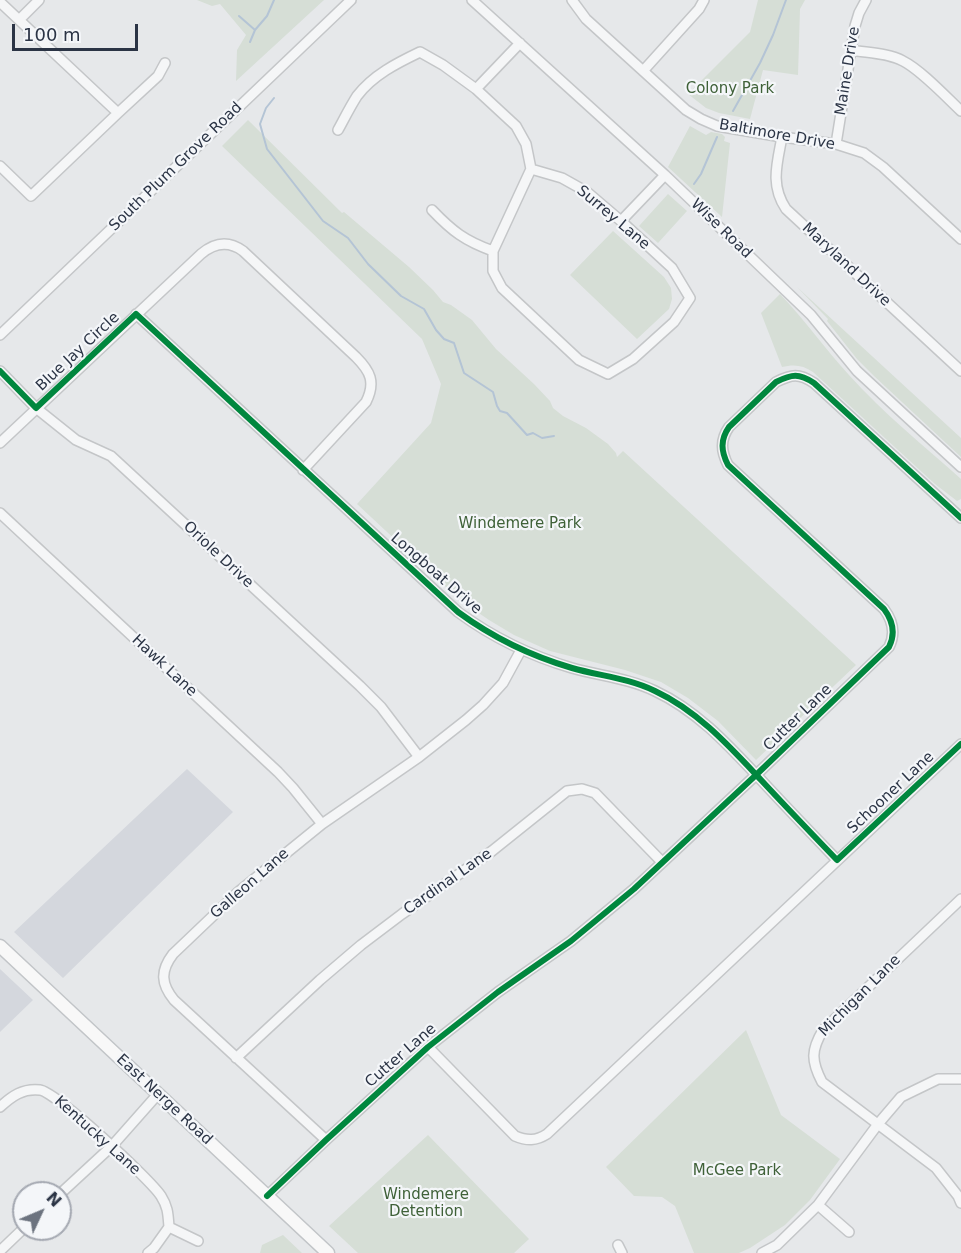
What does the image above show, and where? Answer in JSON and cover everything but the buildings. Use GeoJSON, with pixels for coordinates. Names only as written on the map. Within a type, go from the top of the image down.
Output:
{"type":"FeatureCollection","features":[{"type":"Feature","properties":{"kind":"main road","name":"East Nerge Road"},"geometry":{"type":"LineString","coordinates":[[0,946],[328,1253]]}},
{"type":"Feature","properties":{"kind":"street"},"geometry":{"type":"LineString","coordinates":[[19,20],[39,0]]}},
{"type":"Feature","properties":{"kind":"street","name":"South Plum Grove Road"},"geometry":{"type":"LineString","coordinates":[[0,335],[351,0]]}},
{"type":"Feature","properties":{"kind":"street","name":"Wise Road"},"geometry":{"type":"LineString","coordinates":[[472,0],[665,174],[811,315],[857,371],[961,467]]}},
{"type":"Feature","properties":{"kind":"street","name":"Baltimore Drive"},"geometry":{"type":"LineString","coordinates":[[572,0],[586,19],[686,110],[701,119],[725,128],[836,144],[856,150],[876,161],[961,239]]}},
{"type":"Feature","properties":{"kind":"street"},"geometry":{"type":"LineString","coordinates":[[643,71],[699,9],[704,0]]}},
{"type":"Feature","properties":{"kind":"street","name":"Maine Drive"},"geometry":{"type":"LineString","coordinates":[[836,144],[856,20],[866,0]]}},
{"type":"Feature","properties":{"kind":"street"},"geometry":{"type":"LineString","coordinates":[[0,2],[118,112]]}},
{"type":"Feature","properties":{"kind":"street"},"geometry":{"type":"LineString","coordinates":[[476,89],[520,44]]}},
{"type":"Feature","properties":{"kind":"street"},"geometry":{"type":"LineString","coordinates":[[851,50],[902,60],[913,67],[961,111]]}},
{"type":"Feature","properties":{"kind":"street"},"geometry":{"type":"LineString","coordinates":[[338,130],[358,96],[375,77],[420,52],[444,65],[476,89],[516,126],[526,144],[531,169],[493,251],[471,243],[446,225],[432,210]]}},
{"type":"Feature","properties":{"kind":"street"},"geometry":{"type":"LineString","coordinates":[[0,166],[32,196],[158,76],[165,63]]}},
{"type":"Feature","properties":{"kind":"street","name":"Maryland Drive"},"geometry":{"type":"LineString","coordinates":[[782,137],[776,170],[776,189],[786,209],[961,371]]}},
{"type":"Feature","properties":{"kind":"street","name":"Surrey Lane"},"geometry":{"type":"LineString","coordinates":[[493,251],[494,271],[502,288],[579,360],[608,374],[633,359],[674,322],[690,298],[672,268],[587,192],[562,178],[531,169]]}},
{"type":"Feature","properties":{"kind":"street"},"geometry":{"type":"LineString","coordinates":[[621,221],[665,174]]}},
{"type":"Feature","properties":{"kind":"street","name":"Blue Jay Circle"},"geometry":{"type":"LineString","coordinates":[[0,443],[201,254],[212,245],[222,244],[234,246],[243,251],[356,357],[370,375],[371,388],[366,402],[303,470]]}},
{"type":"Feature","properties":{"kind":"street","name":"Longboat Drive"},"geometry":{"type":"LineString","coordinates":[[136,314],[447,603],[479,626],[521,650],[573,668],[633,682],[682,706],[712,730],[837,860]]}},
{"type":"Feature","properties":{"kind":"street","name":"Oriole Drive"},"geometry":{"type":"LineString","coordinates":[[0,371],[36,408],[76,440],[111,456],[360,686],[381,707],[418,758]]}},
{"type":"Feature","properties":{"kind":"street","name":"Cutter Lane"},"geometry":{"type":"LineString","coordinates":[[267,1197],[428,1047],[498,992],[571,941],[634,889],[756,775],[885,651],[891,642],[893,625],[884,609],[728,465],[722,444],[729,427],[776,382],[795,375],[805,377],[959,513]]}},
{"type":"Feature","properties":{"kind":"street","name":"Hawk Lane"},"geometry":{"type":"LineString","coordinates":[[0,513],[278,772],[322,824]]}},
{"type":"Feature","properties":{"kind":"street","name":"Galleon Lane"},"geometry":{"type":"LineString","coordinates":[[326,1140],[168,993],[163,976],[166,965],[173,954],[237,893],[322,824],[418,758],[459,726],[499,688],[507,678],[521,650]]}},
{"type":"Feature","properties":{"kind":"street","name":"Schooner Lane"},"geometry":{"type":"LineString","coordinates":[[428,1047],[515,1136],[523,1140],[539,1139],[547,1134],[961,744]]}},
{"type":"Feature","properties":{"kind":"street","name":"Cardinal Lane"},"geometry":{"type":"LineString","coordinates":[[236,1058],[361,945],[492,851],[567,791],[582,789],[595,793],[662,862]]}},
{"type":"Feature","properties":{"kind":"street","name":"Michigan Lane"},"geometry":{"type":"LineString","coordinates":[[961,899],[823,1030],[816,1041],[813,1053],[815,1069],[822,1082],[936,1167],[961,1203]]}},
{"type":"Feature","properties":{"kind":"street"},"geometry":{"type":"LineString","coordinates":[[762,1253],[777,1245],[818,1205],[901,1097],[938,1079],[961,1078]]}},
{"type":"Feature","properties":{"kind":"street","name":"Kentucky Lane"},"geometry":{"type":"LineString","coordinates":[[0,1107],[12,1096],[25,1090],[43,1090],[58,1100],[112,1146],[160,1194],[167,1208],[168,1227]]}},
{"type":"Feature","properties":{"kind":"street"},"geometry":{"type":"LineString","coordinates":[[72,1183],[112,1146],[158,1094]]}},
{"type":"Feature","properties":{"kind":"street"},"geometry":{"type":"LineString","coordinates":[[818,1205],[849,1232]]}},
{"type":"Feature","properties":{"kind":"street"},"geometry":{"type":"LineString","coordinates":[[148,1253],[168,1227],[198,1241]]}},
{"type":"Feature","properties":{"kind":"street"},"geometry":{"type":"LineString","coordinates":[[0,1251],[12,1240]]}},
{"type":"Feature","properties":{"kind":"shaded area"},"geometry":{"type":"Polygon","coordinates":[[[187,769],[233,812],[63,978],[14,932],[187,769]]]}},
{"type":"Feature","properties":{"kind":"shaded area"},"geometry":{"type":"Polygon","coordinates":[[[0,969],[33,1000],[0,1032],[0,969]]]}},
{"type":"Feature","properties":{"kind":"green space"},"geometry":{"type":"Polygon","coordinates":[[[197,0],[324,0],[236,81],[237,50],[246,35],[220,4],[212,6],[197,0]]]}},
{"type":"Feature","properties":{"kind":"green space","name":"Colony Park"},"geometry":{"type":"Polygon","coordinates":[[[758,0],[805,0],[800,9],[798,75],[763,70],[750,119],[706,108],[688,94],[750,32],[758,0]]]}},
{"type":"Feature","properties":{"kind":"green space","name":"Windemere Park"},"geometry":{"type":"Polygon","coordinates":[[[248,120],[342,213],[344,212],[409,267],[443,302],[472,320],[496,349],[550,401],[553,408],[608,444],[617,457],[623,451],[856,665],[756,760],[718,721],[688,698],[661,682],[625,670],[550,651],[514,635],[489,620],[461,601],[357,504],[431,423],[441,384],[422,339],[222,146],[248,120]]]}},
{"type":"Feature","properties":{"kind":"green space","name":"Colony Park"},"geometry":{"type":"Polygon","coordinates":[[[690,126],[706,135],[711,132],[722,134],[725,137],[724,141],[730,143],[722,217],[668,167],[690,126]]]}},
{"type":"Feature","properties":{"kind":"green space"},"geometry":{"type":"Polygon","coordinates":[[[668,194],[687,211],[658,243],[639,226],[668,194]]]}},
{"type":"Feature","properties":{"kind":"green space"},"geometry":{"type":"Polygon","coordinates":[[[613,231],[664,277],[671,288],[672,299],[669,309],[637,339],[570,275],[613,231]]]}},
{"type":"Feature","properties":{"kind":"green space"},"geometry":{"type":"Polygon","coordinates":[[[797,287],[961,438],[961,457],[857,359],[827,321],[828,319],[797,287]]]}},
{"type":"Feature","properties":{"kind":"green space"},"geometry":{"type":"Polygon","coordinates":[[[780,294],[862,389],[889,416],[961,479],[961,499],[957,501],[935,484],[813,372],[798,366],[782,367],[761,313],[780,294]]]}},
{"type":"Feature","properties":{"kind":"green space","name":"McGee Park"},"geometry":{"type":"Polygon","coordinates":[[[746,1030],[781,1115],[840,1159],[810,1200],[785,1225],[750,1248],[739,1253],[694,1253],[675,1206],[662,1197],[634,1196],[606,1167],[746,1030]]]}},
{"type":"Feature","properties":{"kind":"green space","name":"Windemere Detention"},"geometry":{"type":"Polygon","coordinates":[[[428,1135],[529,1239],[514,1253],[358,1253],[329,1226],[428,1135]]]}},
{"type":"Feature","properties":{"kind":"green space"},"geometry":{"type":"Polygon","coordinates":[[[283,1235],[302,1253],[260,1253],[262,1245],[283,1235]]]}},
{"type":"Feature","properties":{"kind":"waterway"},"geometry":{"type":"LineString","coordinates":[[250,42],[255,30],[267,16],[274,0]]}},
{"type":"Feature","properties":{"kind":"waterway"},"geometry":{"type":"LineString","coordinates":[[733,111],[760,63],[786,0]]}},
{"type":"Feature","properties":{"kind":"waterway"},"geometry":{"type":"LineString","coordinates":[[239,16],[255,30]]}},
{"type":"Feature","properties":{"kind":"waterway"},"geometry":{"type":"LineString","coordinates":[[274,98],[266,108],[260,124],[267,149],[323,221],[348,238],[368,264],[401,296],[424,309],[436,330],[444,339],[454,343],[464,373],[493,392],[500,411],[507,413],[527,435],[533,433],[542,438],[554,436]]}},
{"type":"Feature","properties":{"kind":"waterway"},"geometry":{"type":"LineString","coordinates":[[694,184],[701,174],[717,137]]}},
{"type":"Feature","properties":{"kind":"cycle path"},"geometry":{"type":"LineString","coordinates":[[0,371],[36,408],[136,314],[458,612],[484,630],[527,652],[572,668],[624,680],[671,699],[699,719],[725,743],[837,860],[961,744]]}},
{"type":"Feature","properties":{"kind":"cycle path"},"geometry":{"type":"LineString","coordinates":[[267,1196],[428,1047],[498,992],[571,941],[634,889],[889,647],[892,627],[890,618],[884,609],[728,465],[722,446],[729,427],[776,382],[787,377],[800,376],[814,383],[961,518]]}}]}
